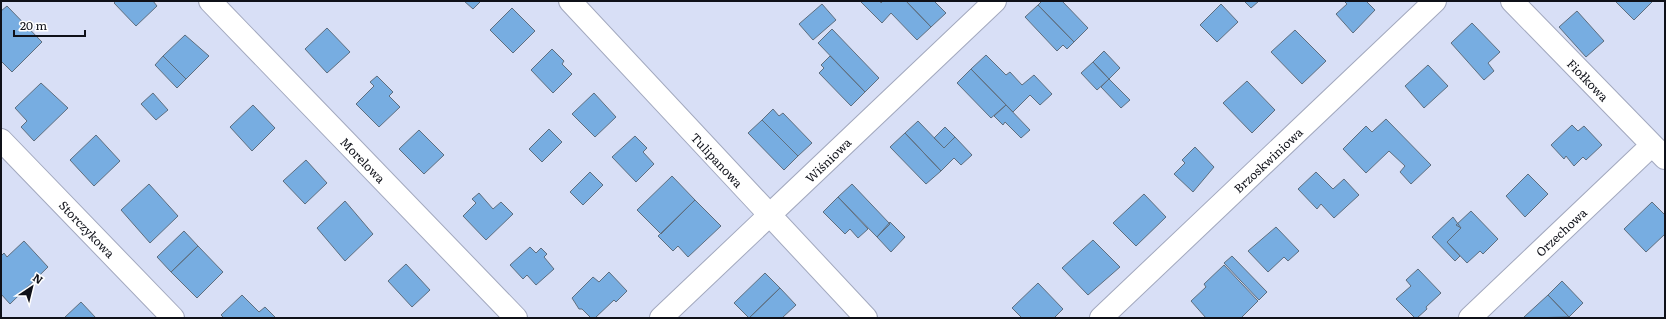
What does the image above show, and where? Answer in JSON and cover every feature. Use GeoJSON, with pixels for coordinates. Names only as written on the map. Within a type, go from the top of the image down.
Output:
{"type":"FeatureCollection","features":[{"type":"Feature","properties":{"kind":"street","name":"Morelowa"},"geometry":{"type":"LineString","coordinates":[[210,1],[516,318]]}},
{"type":"Feature","properties":{"kind":"street","name":"Tulipanowa"},"geometry":{"type":"LineString","coordinates":[[570,1],[769,216],[866,318]]}},
{"type":"Feature","properties":{"kind":"street","name":"Wiśniowa"},"geometry":{"type":"LineString","coordinates":[[661,318],[995,1]]}},
{"type":"Feature","properties":{"kind":"street","name":"Brzoskwiniowa"},"geometry":{"type":"LineString","coordinates":[[1101,318],[1435,1]]}},
{"type":"Feature","properties":{"kind":"street","name":"Fiołkowa"},"geometry":{"type":"LineString","coordinates":[[1512,1],[1659,152]]}},
{"type":"Feature","properties":{"kind":"street","name":"Storczykowa"},"geometry":{"type":"LineString","coordinates":[[1,140],[173,318]]}},
{"type":"Feature","properties":{"kind":"street","name":"Orzechowa"},"geometry":{"type":"LineString","coordinates":[[1470,318],[1659,152]]}},
{"type":"Feature","properties":{"kind":"building"},"geometry":{"type":"Polygon","coordinates":[[[116,1],[153,1],[157,6],[136,26],[114,3],[116,1]]]}},
{"type":"Feature","properties":{"kind":"building"},"geometry":{"type":"Polygon","coordinates":[[[464,1],[481,1],[473,9],[464,1]]]}},
{"type":"Feature","properties":{"kind":"building"},"geometry":{"type":"Polygon","coordinates":[[[860,1],[880,1],[881,3],[883,1],[906,1],[931,27],[917,40],[891,13],[882,23],[860,1]]]}},
{"type":"Feature","properties":{"kind":"building"},"geometry":{"type":"Polygon","coordinates":[[[906,1],[934,1],[946,13],[931,27],[906,1]]]}},
{"type":"Feature","properties":{"kind":"building"},"geometry":{"type":"Polygon","coordinates":[[[1042,1],[1062,1],[1088,28],[1074,42],[1038,5],[1042,1]]]}},
{"type":"Feature","properties":{"kind":"building"},"geometry":{"type":"Polygon","coordinates":[[[1244,1],[1259,1],[1251,8],[1244,1]]]}},
{"type":"Feature","properties":{"kind":"building"},"geometry":{"type":"Polygon","coordinates":[[[1344,1],[1366,1],[1375,10],[1353,33],[1336,14],[1347,4],[1344,1]]]}},
{"type":"Feature","properties":{"kind":"building"},"geometry":{"type":"Polygon","coordinates":[[[1615,1],[1653,1],[1634,20],[1615,1]]]}},
{"type":"Feature","properties":{"kind":"building"},"geometry":{"type":"Polygon","coordinates":[[[822,4],[836,20],[813,40],[799,24],[822,4]]]}},
{"type":"Feature","properties":{"kind":"building"},"geometry":{"type":"Polygon","coordinates":[[[1221,4],[1238,22],[1217,42],[1200,25],[1221,4]]]}},
{"type":"Feature","properties":{"kind":"building"},"geometry":{"type":"Polygon","coordinates":[[[1038,5],[1074,42],[1067,49],[1063,45],[1057,51],[1025,17],[1038,5]]]}},
{"type":"Feature","properties":{"kind":"building"},"geometry":{"type":"Polygon","coordinates":[[[7,6],[42,42],[12,72],[2,62],[1,63],[1,11],[7,6]]]}},
{"type":"Feature","properties":{"kind":"building"},"geometry":{"type":"Polygon","coordinates":[[[512,8],[535,31],[513,53],[490,30],[512,8]]]}},
{"type":"Feature","properties":{"kind":"building"},"geometry":{"type":"Polygon","coordinates":[[[1577,11],[1604,41],[1586,57],[1559,27],[1577,11]]]}},
{"type":"Feature","properties":{"kind":"building"},"geometry":{"type":"Polygon","coordinates":[[[1472,23],[1500,52],[1488,63],[1494,71],[1484,80],[1451,43],[1472,23]]]}},
{"type":"Feature","properties":{"kind":"building"},"geometry":{"type":"Polygon","coordinates":[[[327,28],[350,52],[327,73],[305,49],[327,28]]]}},
{"type":"Feature","properties":{"kind":"building"},"geometry":{"type":"Polygon","coordinates":[[[832,29],[879,78],[865,92],[818,43],[832,29]]]}},
{"type":"Feature","properties":{"kind":"building"},"geometry":{"type":"Polygon","coordinates":[[[1295,30],[1326,61],[1302,84],[1271,52],[1295,30]]]}},
{"type":"Feature","properties":{"kind":"building"},"geometry":{"type":"Polygon","coordinates":[[[185,35],[209,56],[186,79],[163,56],[185,35]]]}},
{"type":"Feature","properties":{"kind":"building"},"geometry":{"type":"Polygon","coordinates":[[[552,49],[564,61],[562,64],[572,74],[553,93],[531,70],[552,49]]]}},
{"type":"Feature","properties":{"kind":"building"},"geometry":{"type":"Polygon","coordinates":[[[1104,51],[1120,68],[1109,79],[1093,62],[1104,51]]]}},
{"type":"Feature","properties":{"kind":"building"},"geometry":{"type":"Polygon","coordinates":[[[986,55],[1006,75],[1010,72],[1022,85],[1034,75],[1052,94],[1040,105],[1030,95],[1013,112],[971,69],[986,55]]]}},
{"type":"Feature","properties":{"kind":"building"},"geometry":{"type":"Polygon","coordinates":[[[163,56],[186,79],[177,88],[155,65],[163,56]]]}},
{"type":"Feature","properties":{"kind":"building"},"geometry":{"type":"Polygon","coordinates":[[[830,56],[865,92],[851,106],[819,73],[824,68],[821,65],[830,56]]]}},
{"type":"Feature","properties":{"kind":"building"},"geometry":{"type":"Polygon","coordinates":[[[1093,62],[1109,79],[1097,90],[1081,73],[1093,62]]]}},
{"type":"Feature","properties":{"kind":"building"},"geometry":{"type":"Polygon","coordinates":[[[1428,65],[1448,86],[1424,108],[1405,86],[1428,65]]]}},
{"type":"Feature","properties":{"kind":"building"},"geometry":{"type":"Polygon","coordinates":[[[971,69],[1006,105],[991,118],[957,83],[971,69]]]}},
{"type":"Feature","properties":{"kind":"building"},"geometry":{"type":"Polygon","coordinates":[[[377,76],[393,92],[389,96],[400,107],[379,127],[356,104],[374,86],[370,82],[377,76]]]}},
{"type":"Feature","properties":{"kind":"building"},"geometry":{"type":"Polygon","coordinates":[[[1109,79],[1130,100],[1121,108],[1101,87],[1109,79]]]}},
{"type":"Feature","properties":{"kind":"building"},"geometry":{"type":"Polygon","coordinates":[[[1247,81],[1275,110],[1252,133],[1223,103],[1247,81]]]}},
{"type":"Feature","properties":{"kind":"building"},"geometry":{"type":"Polygon","coordinates":[[[41,83],[68,108],[34,141],[21,127],[27,121],[15,108],[41,83]]]}},
{"type":"Feature","properties":{"kind":"building"},"geometry":{"type":"Polygon","coordinates":[[[153,93],[168,110],[156,120],[141,104],[153,93]]]}},
{"type":"Feature","properties":{"kind":"building"},"geometry":{"type":"Polygon","coordinates":[[[594,93],[616,117],[595,137],[572,114],[594,93]]]}},
{"type":"Feature","properties":{"kind":"building"},"geometry":{"type":"Polygon","coordinates":[[[253,105],[275,128],[252,151],[230,127],[253,105]]]}},
{"type":"Feature","properties":{"kind":"building"},"geometry":{"type":"Polygon","coordinates":[[[1006,105],[1030,130],[1021,138],[1005,122],[1003,125],[994,116],[1006,105]]]}},
{"type":"Feature","properties":{"kind":"building"},"geometry":{"type":"Polygon","coordinates":[[[773,109],[779,116],[783,113],[812,143],[798,156],[762,120],[773,109]]]}},
{"type":"Feature","properties":{"kind":"building"},"geometry":{"type":"Polygon","coordinates":[[[1386,119],[1431,165],[1411,184],[1400,172],[1405,166],[1389,151],[1366,173],[1343,149],[1366,126],[1372,132],[1386,119]]]}},
{"type":"Feature","properties":{"kind":"building"},"geometry":{"type":"Polygon","coordinates":[[[762,120],[798,156],[784,170],[748,133],[762,120]]]}},
{"type":"Feature","properties":{"kind":"building"},"geometry":{"type":"Polygon","coordinates":[[[918,121],[944,148],[955,137],[972,155],[961,165],[954,158],[941,171],[905,133],[918,121]]]}},
{"type":"Feature","properties":{"kind":"building"},"geometry":{"type":"Polygon","coordinates":[[[1572,125],[1578,131],[1584,126],[1602,145],[1586,160],[1583,157],[1574,166],[1566,156],[1564,159],[1551,145],[1572,125]]]}},
{"type":"Feature","properties":{"kind":"building"},"geometry":{"type":"Polygon","coordinates":[[[945,127],[955,137],[944,148],[934,138],[945,127]]]}},
{"type":"Feature","properties":{"kind":"building"},"geometry":{"type":"Polygon","coordinates":[[[549,129],[562,142],[542,162],[529,149],[549,129]]]}},
{"type":"Feature","properties":{"kind":"building"},"geometry":{"type":"Polygon","coordinates":[[[419,130],[444,155],[424,174],[399,149],[419,130]]]}},
{"type":"Feature","properties":{"kind":"building"},"geometry":{"type":"Polygon","coordinates":[[[905,133],[941,171],[926,184],[890,147],[905,133]]]}},
{"type":"Feature","properties":{"kind":"building"},"geometry":{"type":"Polygon","coordinates":[[[96,135],[120,161],[94,186],[70,160],[96,135]]]}},
{"type":"Feature","properties":{"kind":"building"},"geometry":{"type":"Polygon","coordinates":[[[635,136],[647,148],[643,152],[654,164],[636,182],[612,157],[635,136]]]}},
{"type":"Feature","properties":{"kind":"building"},"geometry":{"type":"Polygon","coordinates":[[[1195,147],[1214,167],[1193,192],[1174,174],[1185,163],[1182,160],[1195,147]]]}},
{"type":"Feature","properties":{"kind":"building"},"geometry":{"type":"Polygon","coordinates":[[[306,160],[327,183],[305,204],[283,181],[306,160]]]}},
{"type":"Feature","properties":{"kind":"building"},"geometry":{"type":"Polygon","coordinates":[[[590,172],[603,185],[583,205],[570,192],[590,172]]]}},
{"type":"Feature","properties":{"kind":"building"},"geometry":{"type":"Polygon","coordinates":[[[1316,172],[1333,189],[1344,179],[1359,195],[1334,218],[1321,204],[1317,209],[1298,189],[1316,172]]]}},
{"type":"Feature","properties":{"kind":"building"},"geometry":{"type":"Polygon","coordinates":[[[1528,174],[1548,194],[1525,217],[1506,196],[1528,174]]]}},
{"type":"Feature","properties":{"kind":"building"},"geometry":{"type":"Polygon","coordinates":[[[672,176],[695,200],[661,234],[637,210],[672,176]]]}},
{"type":"Feature","properties":{"kind":"building"},"geometry":{"type":"Polygon","coordinates":[[[149,184],[178,216],[150,243],[121,210],[149,184]]]}},
{"type":"Feature","properties":{"kind":"building"},"geometry":{"type":"Polygon","coordinates":[[[852,184],[890,224],[877,237],[838,197],[852,184]]]}},
{"type":"Feature","properties":{"kind":"building"},"geometry":{"type":"Polygon","coordinates":[[[479,193],[493,209],[501,202],[513,214],[486,240],[463,216],[476,203],[472,199],[479,193]]]}},
{"type":"Feature","properties":{"kind":"building"},"geometry":{"type":"Polygon","coordinates":[[[1144,194],[1166,217],[1136,246],[1113,223],[1144,194]]]}},
{"type":"Feature","properties":{"kind":"building"},"geometry":{"type":"Polygon","coordinates":[[[838,197],[868,229],[858,238],[850,229],[845,234],[823,212],[838,197]]]}},
{"type":"Feature","properties":{"kind":"building"},"geometry":{"type":"Polygon","coordinates":[[[695,200],[721,226],[688,257],[678,246],[673,251],[658,236],[695,200]]]}},
{"type":"Feature","properties":{"kind":"building"},"geometry":{"type":"Polygon","coordinates":[[[345,201],[373,234],[345,261],[317,228],[345,201]]]}},
{"type":"Feature","properties":{"kind":"building"},"geometry":{"type":"Polygon","coordinates":[[[1652,202],[1665,215],[1665,234],[1646,252],[1624,229],[1652,202]]]}},
{"type":"Feature","properties":{"kind":"building"},"geometry":{"type":"Polygon","coordinates":[[[1471,211],[1498,239],[1483,254],[1480,251],[1467,263],[1447,242],[1461,228],[1456,225],[1471,211]]]}},
{"type":"Feature","properties":{"kind":"building"},"geometry":{"type":"Polygon","coordinates":[[[1453,217],[1461,228],[1447,242],[1460,256],[1455,261],[1432,237],[1453,217]]]}},
{"type":"Feature","properties":{"kind":"building"},"geometry":{"type":"Polygon","coordinates":[[[890,222],[905,237],[891,252],[877,237],[890,222]]]}},
{"type":"Feature","properties":{"kind":"building"},"geometry":{"type":"Polygon","coordinates":[[[1276,227],[1299,251],[1288,261],[1284,257],[1268,272],[1248,251],[1276,227]]]}},
{"type":"Feature","properties":{"kind":"building"},"geometry":{"type":"Polygon","coordinates":[[[184,231],[198,246],[171,272],[157,257],[184,231]]]}},
{"type":"Feature","properties":{"kind":"building"},"geometry":{"type":"Polygon","coordinates":[[[1093,240],[1120,267],[1088,295],[1062,268],[1093,240]]]}},
{"type":"Feature","properties":{"kind":"building"},"geometry":{"type":"Polygon","coordinates":[[[24,241],[48,267],[10,304],[1,294],[1,256],[4,253],[7,257],[24,241]]]}},
{"type":"Feature","properties":{"kind":"building"},"geometry":{"type":"Polygon","coordinates":[[[198,246],[223,272],[197,298],[171,272],[198,246]]]}},
{"type":"Feature","properties":{"kind":"building"},"geometry":{"type":"Polygon","coordinates":[[[530,247],[536,253],[541,248],[547,254],[544,257],[554,269],[536,285],[527,275],[523,279],[510,265],[530,247]]]}},
{"type":"Feature","properties":{"kind":"building"},"geometry":{"type":"Polygon","coordinates":[[[1232,256],[1267,292],[1259,300],[1224,263],[1232,256]]]}},
{"type":"Feature","properties":{"kind":"building"},"geometry":{"type":"Polygon","coordinates":[[[406,264],[430,290],[412,307],[388,281],[406,264]]]}},
{"type":"Feature","properties":{"kind":"building"},"geometry":{"type":"Polygon","coordinates":[[[1224,265],[1258,301],[1241,318],[1206,318],[1191,301],[1206,287],[1204,284],[1224,265]]]}},
{"type":"Feature","properties":{"kind":"building"},"geometry":{"type":"Polygon","coordinates":[[[1418,269],[1441,293],[1426,307],[1427,309],[1415,318],[1396,299],[1411,286],[1406,280],[1418,269]]]}},
{"type":"Feature","properties":{"kind":"building"},"geometry":{"type":"Polygon","coordinates":[[[609,272],[627,291],[616,302],[614,300],[595,318],[591,318],[582,309],[579,309],[572,298],[593,277],[599,282],[609,272]]]}},
{"type":"Feature","properties":{"kind":"building"},"geometry":{"type":"Polygon","coordinates":[[[765,273],[780,288],[749,318],[734,303],[765,273]]]}},
{"type":"Feature","properties":{"kind":"building"},"geometry":{"type":"Polygon","coordinates":[[[1562,281],[1583,303],[1569,317],[1548,295],[1562,281]]]}},
{"type":"Feature","properties":{"kind":"building"},"geometry":{"type":"Polygon","coordinates":[[[1038,283],[1063,309],[1054,318],[1022,318],[1012,308],[1038,283]]]}},
{"type":"Feature","properties":{"kind":"building"},"geometry":{"type":"Polygon","coordinates":[[[780,288],[796,305],[782,318],[749,318],[780,288]]]}},
{"type":"Feature","properties":{"kind":"building"},"geometry":{"type":"Polygon","coordinates":[[[242,295],[259,312],[265,307],[276,318],[224,318],[221,315],[242,295]]]}},
{"type":"Feature","properties":{"kind":"building"},"geometry":{"type":"Polygon","coordinates":[[[1548,295],[1569,317],[1524,317],[1548,295]]]}},
{"type":"Feature","properties":{"kind":"building"},"geometry":{"type":"Polygon","coordinates":[[[81,302],[96,318],[64,318],[81,302]]]}}]}
